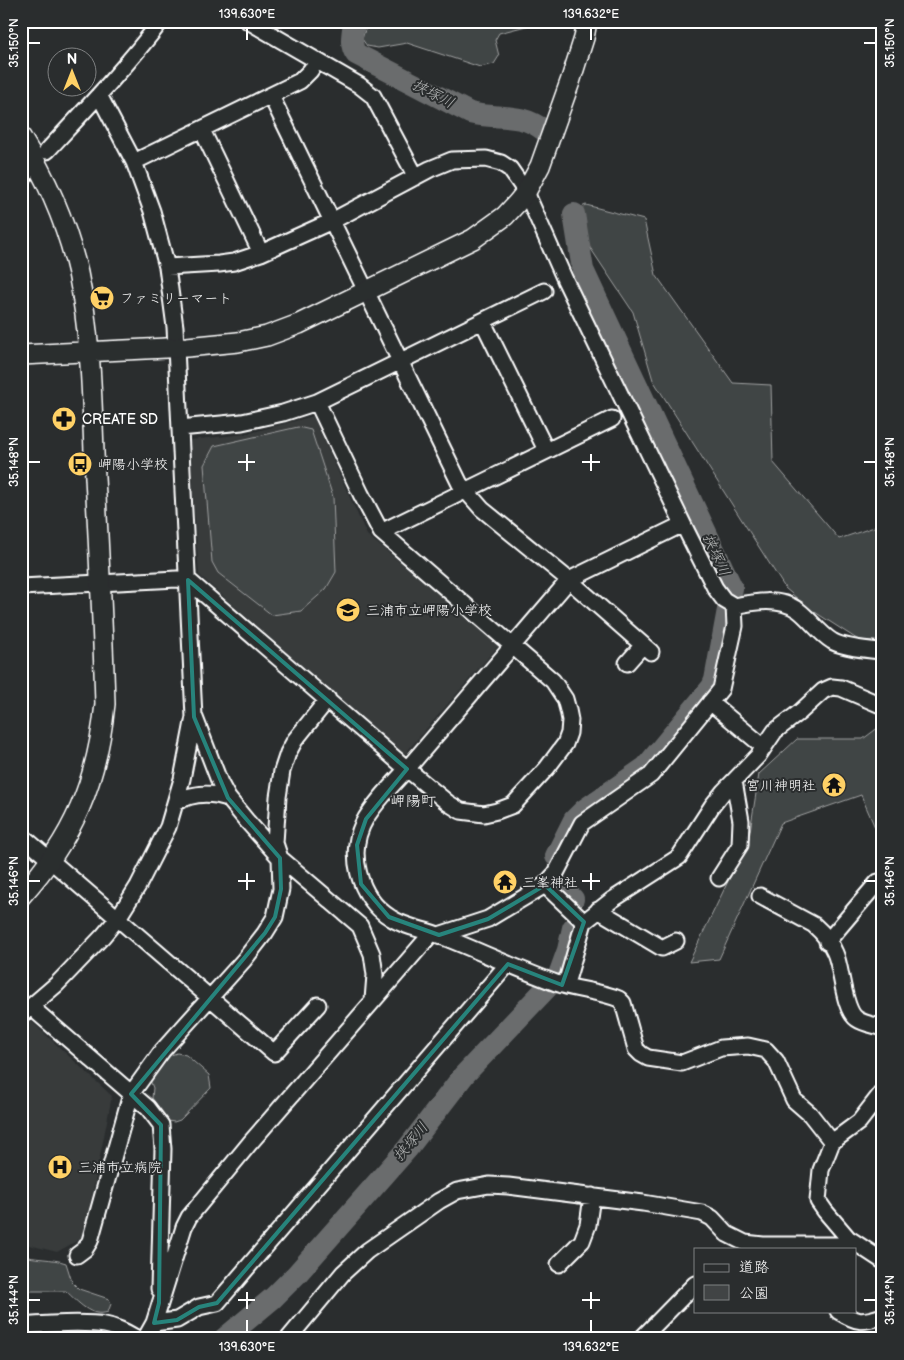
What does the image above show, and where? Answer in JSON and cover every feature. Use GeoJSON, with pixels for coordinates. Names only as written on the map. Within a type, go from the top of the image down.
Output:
{"type":"FeatureCollection","features":[{"type":"Feature","properties":{"kind":"street"},"geometry":{"type":"LineString","coordinates":[[47,151],[99,95],[161,21]]}},
{"type":"Feature","properties":{"kind":"street"},"geometry":{"type":"LineString","coordinates":[[248,21],[359,85],[373,96],[416,177]]}},
{"type":"Feature","properties":{"kind":"street"},"geometry":{"type":"LineString","coordinates":[[21,355],[222,344],[267,336],[299,324],[473,239],[505,216],[526,192],[540,166],[584,38],[587,21]]}},
{"type":"Feature","properties":{"kind":"street"},"geometry":{"type":"LineString","coordinates":[[134,162],[300,81],[318,61]]}},
{"type":"Feature","properties":{"kind":"street"},"geometry":{"type":"LineString","coordinates":[[99,95],[134,162],[152,211],[167,267],[175,327],[194,717],[182,779],[168,827],[153,859],[118,918],[81,959],[26,1011],[148,1108],[161,1125],[164,1149],[159,1303]]}},
{"type":"Feature","properties":{"kind":"street"},"geometry":{"type":"LineString","coordinates":[[271,96],[400,363],[465,491],[482,509],[569,580],[647,648],[628,663]]}},
{"type":"Feature","properties":{"kind":"street"},"geometry":{"type":"LineString","coordinates":[[202,130],[261,253]]}},
{"type":"Feature","properties":{"kind":"street"},"geometry":{"type":"LineString","coordinates":[[21,137],[47,185],[67,238],[78,274],[85,315],[105,704],[96,761],[84,798],[69,832],[50,861],[21,896]]}},
{"type":"Feature","properties":{"kind":"street"},"geometry":{"type":"LineString","coordinates":[[145,1339],[154,1323],[184,1227],[250,1143],[373,1000],[435,934],[488,919],[545,884],[556,873],[582,823],[615,798],[651,775],[724,683],[735,626],[730,604],[715,588],[683,524],[565,280],[526,192],[510,169],[501,163],[486,159],[452,160],[261,253],[234,262],[167,267]]}},
{"type":"Feature","properties":{"kind":"street"},"geometry":{"type":"LineString","coordinates":[[180,428],[242,422],[282,413],[317,402],[544,291]]}},
{"type":"Feature","properties":{"kind":"street"},"geometry":{"type":"LineString","coordinates":[[483,322],[546,450]]}},
{"type":"Feature","properties":{"kind":"street"},"geometry":{"type":"LineString","coordinates":[[21,587],[188,580],[448,803],[460,810],[484,814],[513,805],[547,768],[565,744],[569,733],[570,720],[566,699],[553,681],[538,666],[512,647],[381,532],[317,402]]}},
{"type":"Feature","properties":{"kind":"street"},"geometry":{"type":"LineString","coordinates":[[381,532],[612,419]]}},
{"type":"Feature","properties":{"kind":"street"},"geometry":{"type":"LineString","coordinates":[[683,524],[569,580],[378,802],[366,819],[357,844],[356,865],[361,884],[372,900],[382,912],[400,924],[435,934],[556,983],[619,999],[623,1003],[636,1049],[648,1058],[682,1063],[721,1048],[748,1046],[766,1050],[776,1061],[794,1100],[810,1114],[832,1142]]}},
{"type":"Feature","properties":{"kind":"street"},"geometry":{"type":"LineString","coordinates":[[730,604],[759,602],[782,604],[797,609],[833,642],[881,651],[883,655]]}},
{"type":"Feature","properties":{"kind":"street"},"geometry":{"type":"LineString","coordinates":[[556,983],[568,977],[584,922],[644,878],[679,857],[712,806],[758,756],[775,730],[800,712],[823,691],[832,687],[841,688],[883,706]]}},
{"type":"Feature","properties":{"kind":"street"},"geometry":{"type":"LineString","coordinates":[[77,1255],[85,1249],[90,1241],[131,1094],[162,1051],[211,998],[248,954],[275,917],[281,889],[280,858],[275,843],[282,771],[295,740],[328,699]]}},
{"type":"Feature","properties":{"kind":"street"},"geometry":{"type":"LineString","coordinates":[[710,702],[764,747]]}},
{"type":"Feature","properties":{"kind":"street"},"geometry":{"type":"LineString","coordinates":[[194,717],[220,783],[228,798],[260,838],[280,858],[360,926],[372,954],[375,975],[373,1000]]}},
{"type":"Feature","properties":{"kind":"street"},"geometry":{"type":"LineString","coordinates":[[719,878],[740,845],[741,821],[734,781]]}},
{"type":"Feature","properties":{"kind":"street"},"geometry":{"type":"LineString","coordinates":[[175,803],[183,798],[200,794],[219,795],[228,798]]}},
{"type":"Feature","properties":{"kind":"street"},"geometry":{"type":"LineString","coordinates":[[21,835],[274,1053],[318,1005]]}},
{"type":"Feature","properties":{"kind":"street"},"geometry":{"type":"LineString","coordinates":[[827,942],[878,882]]}},
{"type":"Feature","properties":{"kind":"street"},"geometry":{"type":"LineString","coordinates":[[545,884],[584,922]]}},
{"type":"Feature","properties":{"kind":"street"},"geometry":{"type":"LineString","coordinates":[[760,896],[814,925],[821,932],[835,953],[843,990],[852,1014],[856,1019],[883,1028]]}},
{"type":"Feature","properties":{"kind":"street"},"geometry":{"type":"LineString","coordinates":[[598,910],[662,948],[676,941]]}},
{"type":"Feature","properties":{"kind":"street"},"geometry":{"type":"LineString","coordinates":[[360,926],[382,912]]}},
{"type":"Feature","properties":{"kind":"street"},"geometry":{"type":"LineString","coordinates":[[154,1323],[177,1320],[199,1307],[217,1303],[508,964]]}},
{"type":"Feature","properties":{"kind":"street"},"geometry":{"type":"LineString","coordinates":[[883,1091],[859,1122],[832,1142],[823,1160],[818,1201],[824,1211],[841,1230],[858,1245],[883,1261]]}},
{"type":"Feature","properties":{"kind":"street"},"geometry":{"type":"LineString","coordinates":[[288,1339],[343,1273],[367,1251],[439,1200],[457,1191],[489,1185],[592,1196],[702,1213],[712,1218],[727,1234],[733,1244],[858,1245]]}},
{"type":"Feature","properties":{"kind":"street"},"geometry":{"type":"LineString","coordinates":[[560,1264],[582,1241],[588,1225],[592,1196]]}},
{"type":"Feature","properties":{"kind":"street"},"geometry":{"type":"LineString","coordinates":[[641,1339],[694,1285]]}},
{"type":"Feature","properties":{"kind":"street"},"geometry":{"type":"LineString","coordinates":[[840,1312],[854,1320],[866,1322],[883,1316]]}},
{"type":"Feature","properties":{"kind":"street"},"geometry":{"type":"LineString","coordinates":[[21,1326],[105,1325],[121,1330],[138,1339]]}},
{"type":"Feature","properties":{"kind":"highlighted area"},"geometry":{"type":"Polygon","coordinates":[[[188,580],[407,769],[366,819],[357,845],[361,884],[389,917],[439,935],[488,919],[545,885],[584,922],[562,985],[508,964],[217,1303],[199,1307],[177,1320],[154,1323],[159,1303],[161,1125],[131,1094],[265,933],[275,917],[281,889],[280,858],[228,798],[194,717],[188,580]]]}},
{"type":"Feature","properties":{"kind":"shaded area","name":"三浦市立岬陽小学校"},"geometry":{"type":"Polygon","coordinates":[[[313,416],[367,535],[500,644],[403,756],[199,575],[189,440],[246,434],[313,416]]]}},
{"type":"Feature","properties":{"kind":"shaded area","name":"三浦市立病院"},"geometry":{"type":"Polygon","coordinates":[[[29,1019],[112,1096],[84,1237],[57,1252],[21,1243],[21,1026],[29,1019]]]}},
{"type":"Feature","properties":{"kind":"green space"},"geometry":{"type":"Polygon","coordinates":[[[368,21],[533,21],[530,25],[499,33],[495,40],[499,56],[494,64],[480,67],[407,43],[378,48],[367,46],[362,39],[368,21]]]}},
{"type":"Feature","properties":{"kind":"green space"},"geometry":{"type":"Polygon","coordinates":[[[586,205],[644,220],[656,275],[733,383],[771,385],[773,462],[839,539],[883,524],[883,639],[874,650],[807,607],[785,588],[653,380],[633,312],[567,213],[586,205]]]}},
{"type":"Feature","properties":{"kind":"green space"},"geometry":{"type":"Polygon","coordinates":[[[298,427],[311,430],[333,497],[336,572],[326,589],[301,611],[272,615],[218,573],[212,562],[204,465],[214,446],[298,427]]]}},
{"type":"Feature","properties":{"kind":"green space"},"geometry":{"type":"Polygon","coordinates":[[[883,724],[883,846],[861,795],[781,823],[719,959],[689,962],[749,838],[759,774],[797,739],[863,739],[883,724]]]}},
{"type":"Feature","properties":{"kind":"green space"},"geometry":{"type":"Polygon","coordinates":[[[177,1053],[186,1055],[209,1075],[211,1088],[180,1120],[174,1122],[168,1121],[152,1098],[153,1088],[150,1080],[171,1055],[177,1053]]]}},
{"type":"Feature","properties":{"kind":"green space"},"geometry":{"type":"Polygon","coordinates":[[[21,1255],[66,1263],[72,1282],[79,1289],[109,1299],[111,1304],[108,1312],[96,1313],[90,1311],[66,1291],[21,1291],[21,1255]]]}},
{"type":"Feature","properties":{"kind":"waterway","name":"挟塚川"},"geometry":{"type":"LineString","coordinates":[[354,21],[352,42],[356,54],[470,113],[517,118],[545,131]]}},
{"type":"Feature","properties":{"kind":"waterway","name":"挟塚川"},"geometry":{"type":"LineString","coordinates":[[556,856],[574,820],[584,810],[646,767],[712,687],[715,680],[732,588],[583,270],[574,214]]}},
{"type":"Feature","properties":{"kind":"waterway","name":"挟塚川"},"geometry":{"type":"LineString","coordinates":[[562,888],[573,899]]}},
{"type":"Feature","properties":{"kind":"waterway","name":"挟塚川"},"geometry":{"type":"LineString","coordinates":[[224,1339],[273,1298],[296,1275],[407,1149],[464,1075],[559,975],[573,928]]}},
{"type":"Feature","properties":{"kind":"place","name":"ファミリーマート"},"geometry":{"type":"Point","coordinates":[102,298]}},
{"type":"Feature","properties":{"kind":"place","name":"CREATE SD"},"geometry":{"type":"Point","coordinates":[64,419]}},
{"type":"Feature","properties":{"kind":"place","name":"岬陽小学校"},"geometry":{"type":"Point","coordinates":[80,464]}},
{"type":"Feature","properties":{"kind":"place","name":"三浦市立岬陽小学校"},"geometry":{"type":"Point","coordinates":[348,610]}},
{"type":"Feature","properties":{"kind":"place","name":"宮川神明社"},"geometry":{"type":"Point","coordinates":[834,785]}},
{"type":"Feature","properties":{"kind":"place","name":"三峯神社"},"geometry":{"type":"Point","coordinates":[505,882]}},
{"type":"Feature","properties":{"kind":"place","name":"三浦市立病院"},"geometry":{"type":"Point","coordinates":[60,1167]}},
{"type":"Feature","properties":{"kind":"district","name":"岬陽町"},"geometry":{"type":"Point","coordinates":[413,801]}}]}
